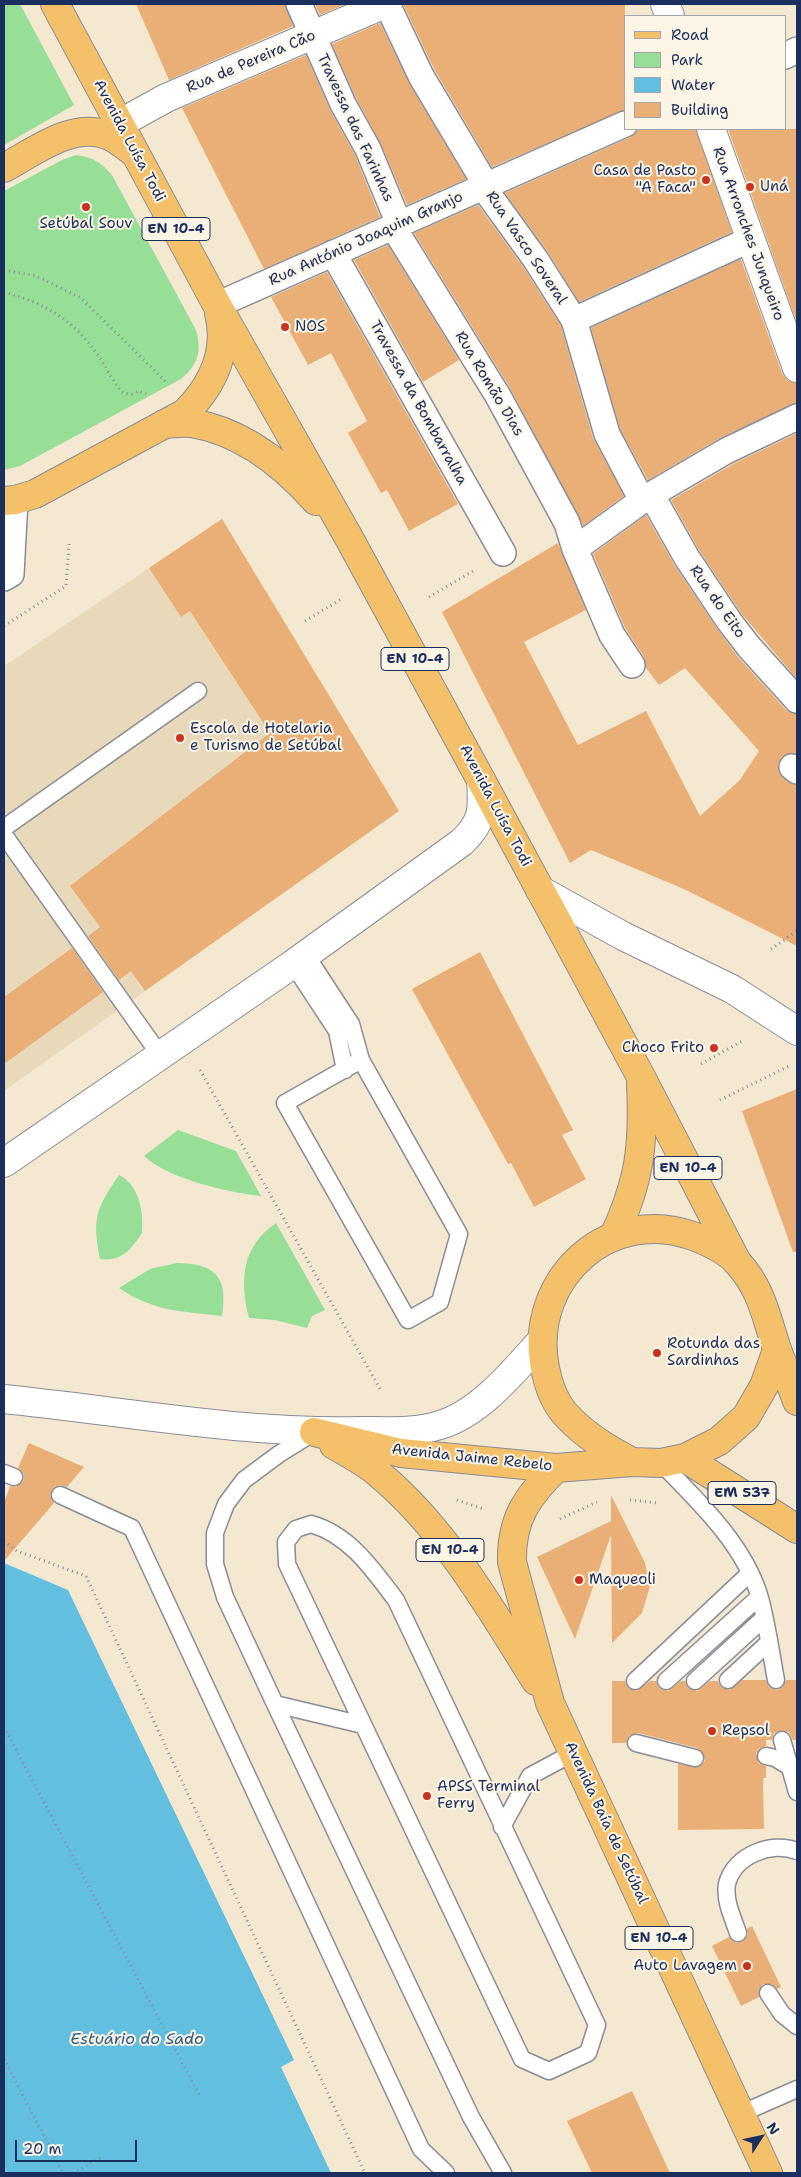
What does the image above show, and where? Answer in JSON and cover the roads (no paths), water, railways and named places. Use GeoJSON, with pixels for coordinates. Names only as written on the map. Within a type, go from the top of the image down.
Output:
{"type":"FeatureCollection","features":[{"type":"Feature","properties":{"kind":"main road","name":"Avenida Luísa Todi"},"geometry":{"type":"LineString","coordinates":[[55,4],[217,305],[349,538],[481,780],[640,1075],[737,1262]]}},
{"type":"Feature","properties":{"kind":"main road"},"geometry":{"type":"LineString","coordinates":[[4,168],[66,135],[89,130],[109,135],[134,153]]}},
{"type":"Feature","properties":{"kind":"main road","name":"Avenida Luísa Todi"},"geometry":{"type":"LineString","coordinates":[[9,501],[35,494],[184,413],[199,399],[210,382],[218,364],[222,344],[222,324],[217,305]]}},
{"type":"Feature","properties":{"kind":"main road","name":"Avenida Luísa Todi"},"geometry":{"type":"LineString","coordinates":[[164,424],[190,423],[226,434],[256,447],[291,473],[349,538]]}},
{"type":"Feature","properties":{"kind":"main road","name":"Avenida Luísa Todi"},"geometry":{"type":"LineString","coordinates":[[614,1236],[629,1204],[637,1175],[643,1130],[640,1075]]}},
{"type":"Feature","properties":{"kind":"main road"},"geometry":{"type":"LineString","coordinates":[[632,1462],[595,1442],[566,1416],[546,1380],[540,1341],[546,1308],[562,1278],[584,1253],[614,1236],[646,1228],[679,1231],[710,1242],[737,1262],[756,1288],[769,1318],[777,1350],[797,1401]]}},
{"type":"Feature","properties":{"kind":"main road"},"geometry":{"type":"LineString","coordinates":[[673,1460],[719,1441],[746,1417],[764,1386],[777,1350]]}},
{"type":"Feature","properties":{"kind":"main road","name":"Avenida Jaime Rebelo"},"geometry":{"type":"LineString","coordinates":[[314,1432],[401,1453],[556,1468],[673,1460]]}},
{"type":"Feature","properties":{"kind":"main road","name":"EN 10-4"},"geometry":{"type":"LineString","coordinates":[[314,1432],[378,1472],[416,1508],[449,1549],[480,1593],[550,1703]]}},
{"type":"Feature","properties":{"kind":"main road","name":"EM 537"},"geometry":{"type":"LineString","coordinates":[[673,1460],[797,1529]]}},
{"type":"Feature","properties":{"kind":"main road","name":"Avenida Baía de Setúbal"},"geometry":{"type":"LineString","coordinates":[[556,1468],[532,1492],[524,1506],[511,1540],[512,1562],[550,1703],[768,2173]]}},
{"type":"Feature","properties":{"kind":"street","name":"Travessa das Farinhas"},"geometry":{"type":"LineString","coordinates":[[300,4],[343,104],[368,149],[399,224]]}},
{"type":"Feature","properties":{"kind":"street","name":"Rua de Pereira Cão"},"geometry":{"type":"LineString","coordinates":[[119,124],[166,98],[386,4]]}},
{"type":"Feature","properties":{"kind":"street","name":"Rua Vasco Soveral"},"geometry":{"type":"LineString","coordinates":[[386,4],[421,76],[483,180],[485,187],[536,260],[574,320],[607,434],[637,492],[647,497]]}},
{"type":"Feature","properties":{"kind":"street","name":"Rua António Joaquim Granjo"},"geometry":{"type":"LineString","coordinates":[[217,305],[485,187],[566,148],[624,124]]}},
{"type":"Feature","properties":{"kind":"street","name":"Rua Arronches Junqueiro"},"geometry":{"type":"LineString","coordinates":[[711,130],[749,240],[796,361]]}},
{"type":"Feature","properties":{"kind":"street","name":"Rua Romão Dias"},"geometry":{"type":"LineString","coordinates":[[399,224],[397,233],[498,396],[567,523],[575,549],[612,635],[632,665]]}},
{"type":"Feature","properties":{"kind":"street"},"geometry":{"type":"LineString","coordinates":[[574,320],[749,240]]}},
{"type":"Feature","properties":{"kind":"street","name":"Travessa da Bombarralha"},"geometry":{"type":"LineString","coordinates":[[333,253],[503,553]]}},
{"type":"Feature","properties":{"kind":"street"},"geometry":{"type":"LineString","coordinates":[[575,549],[647,497],[726,451],[797,417]]}},
{"type":"Feature","properties":{"kind":"street","name":"Rua do Eito"},"geometry":{"type":"LineString","coordinates":[[647,497],[656,504],[687,558],[729,621],[749,648],[797,700]]}},
{"type":"Feature","properties":{"kind":"street"},"geometry":{"type":"LineString","coordinates":[[4,578],[12,574],[9,501]]}},
{"type":"Feature","properties":{"kind":"street"},"geometry":{"type":"LineString","coordinates":[[4,1163],[300,959],[433,864],[472,832],[480,820],[483,806],[481,780]]}},
{"type":"Feature","properties":{"kind":"street"},"geometry":{"type":"LineString","coordinates":[[540,890],[624,936],[732,989],[797,1031]]}},
{"type":"Feature","properties":{"kind":"street","name":"Avenida Jaime Rebelo"},"geometry":{"type":"LineString","coordinates":[[4,1399],[314,1432],[414,1430],[441,1425],[463,1414],[504,1383],[540,1341]]}},
{"type":"Feature","properties":{"kind":"lane"},"geometry":{"type":"LineString","coordinates":[[4,828],[198,691]]}},
{"type":"Feature","properties":{"kind":"lane"},"geometry":{"type":"LineString","coordinates":[[4,835],[160,1055]]}},
{"type":"Feature","properties":{"kind":"lane"},"geometry":{"type":"LineString","coordinates":[[300,959],[351,1024],[361,1060],[459,1234],[440,1302],[408,1320],[285,1103],[361,1060]]}},
{"type":"Feature","properties":{"kind":"lane"},"geometry":{"type":"LineString","coordinates":[[300,959],[337,1032],[345,1070]]}},
{"type":"Feature","properties":{"kind":"lane"},"geometry":{"type":"LineString","coordinates":[[314,1432],[279,1454],[244,1480],[226,1504],[215,1533],[215,1564],[225,1597],[275,1704],[471,2118],[503,2173]]}},
{"type":"Feature","properties":{"kind":"lane"},"geometry":{"type":"LineString","coordinates":[[673,1460],[696,1498],[730,1541],[750,1573],[760,1597],[776,1680]]}},
{"type":"Feature","properties":{"kind":"lane"},"geometry":{"type":"LineString","coordinates":[[60,1496],[132,1528],[421,2149],[446,2173]]}},
{"type":"Feature","properties":{"kind":"lane"},"geometry":{"type":"LineString","coordinates":[[311,1524],[328,1528],[363,1557],[396,1600],[502,1827],[597,2025],[588,2053],[549,2071],[522,2059],[287,1564],[286,1542],[296,1529],[311,1524]]}},
{"type":"Feature","properties":{"kind":"lane"},"geometry":{"type":"LineString","coordinates":[[635,1681],[750,1573]]}},
{"type":"Feature","properties":{"kind":"lane"},"geometry":{"type":"LineString","coordinates":[[666,1681],[760,1597]]}},
{"type":"Feature","properties":{"kind":"lane"},"geometry":{"type":"LineString","coordinates":[[695,1681],[764,1618]]}},
{"type":"Feature","properties":{"kind":"lane"},"geometry":{"type":"LineString","coordinates":[[728,1680],[768,1643]]}},
{"type":"Feature","properties":{"kind":"lane"},"geometry":{"type":"LineString","coordinates":[[275,1704],[363,1725]]}},
{"type":"Feature","properties":{"kind":"lane"},"geometry":{"type":"LineString","coordinates":[[782,1740],[797,1792]]}},
{"type":"Feature","properties":{"kind":"lane"},"geometry":{"type":"LineString","coordinates":[[636,1743],[695,1758]]}},
{"type":"Feature","properties":{"kind":"lane"},"geometry":{"type":"LineString","coordinates":[[502,1827],[530,1776],[573,1753]]}},
{"type":"Feature","properties":{"kind":"lane"},"geometry":{"type":"LineString","coordinates":[[766,1756],[775,1758],[790,1767]]}},
{"type":"Feature","properties":{"kind":"lane"},"geometry":{"type":"LineString","coordinates":[[738,1933],[727,1902],[727,1884],[735,1870],[747,1857],[762,1850],[780,1846],[797,1850]]}},
{"type":"Feature","properties":{"kind":"lane"},"geometry":{"type":"LineString","coordinates":[[768,1993],[782,2014],[797,2026]]}},
{"type":"Feature","properties":{"kind":"lane"},"geometry":{"type":"LineString","coordinates":[[740,2114],[797,2089]]}},
{"type":"Feature","properties":{"kind":"water","name":"Estuário do Sado"},"geometry":{"type":"Polygon","coordinates":[[[4,1563],[68,1590],[294,2060],[281,2067],[331,2173],[4,2173],[4,1563]]]}},
{"type":"Feature","properties":{"kind":"place","name":"Casa de Pasto \"A Faca\""},"geometry":{"type":"Point","coordinates":[706,180]}},
{"type":"Feature","properties":{"kind":"place","name":"Uná"},"geometry":{"type":"Point","coordinates":[750,187]}},
{"type":"Feature","properties":{"kind":"place","name":"Setúbal Souv"},"geometry":{"type":"Point","coordinates":[86,207]}},
{"type":"Feature","properties":{"kind":"place","name":"NOS"},"geometry":{"type":"Point","coordinates":[285,327]}},
{"type":"Feature","properties":{"kind":"place","name":"Escola de Hotelaria e Turismo de Setúbal"},"geometry":{"type":"Point","coordinates":[180,738]}},
{"type":"Feature","properties":{"kind":"place","name":"Choco Frito"},"geometry":{"type":"Point","coordinates":[714,1048]}},
{"type":"Feature","properties":{"kind":"place","name":"Rotunda das Sardinhas"},"geometry":{"type":"Point","coordinates":[657,1353]}},
{"type":"Feature","properties":{"kind":"place","name":"Maqueoli"},"geometry":{"type":"Point","coordinates":[579,1580]}},
{"type":"Feature","properties":{"kind":"place","name":"Repsol"},"geometry":{"type":"Point","coordinates":[712,1731]}},
{"type":"Feature","properties":{"kind":"place","name":"APSS Terminal Ferry"},"geometry":{"type":"Point","coordinates":[427,1796]}},
{"type":"Feature","properties":{"kind":"place","name":"Auto Lavagem"},"geometry":{"type":"Point","coordinates":[747,1966]}}]}
